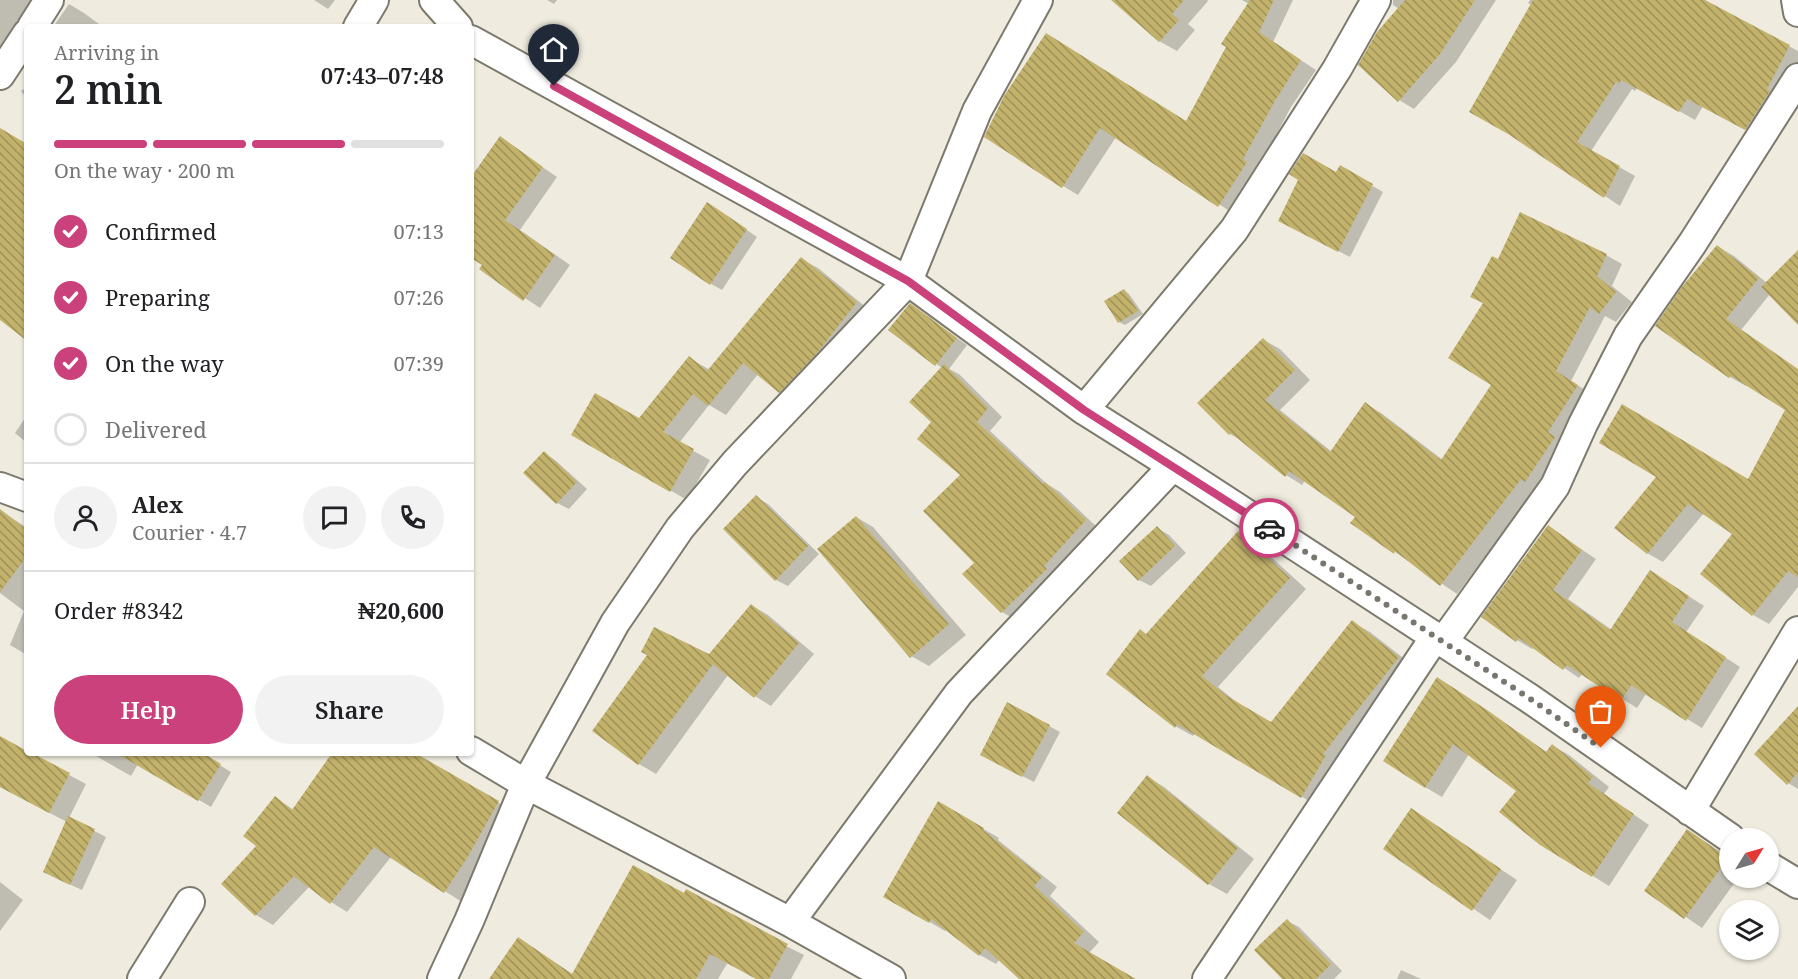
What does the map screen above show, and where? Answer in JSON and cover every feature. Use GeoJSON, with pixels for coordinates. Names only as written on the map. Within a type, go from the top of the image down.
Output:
{"type":"FeatureCollection","features":[{"type":"Feature","properties":{"kind":"street"},"geometry":{"type":"LineString","coordinates":[[34,24],[49,0]]}},
{"type":"Feature","properties":{"kind":"street"},"geometry":{"type":"LineString","coordinates":[[360,24],[374,0]]}},
{"type":"Feature","properties":{"kind":"street"},"geometry":{"type":"LineString","coordinates":[[434,0],[455,24]]}},
{"type":"Feature","properties":{"kind":"street"},"geometry":{"type":"LineString","coordinates":[[442,979],[469,921],[525,784],[615,623],[680,528],[735,463],[908,281],[977,111],[1038,0]]}},
{"type":"Feature","properties":{"kind":"street"},"geometry":{"type":"LineString","coordinates":[[1084,410],[1234,230],[1337,69],[1376,0]]}},
{"type":"Feature","properties":{"kind":"street"},"geometry":{"type":"LineString","coordinates":[[0,75],[24,39]]}},
{"type":"Feature","properties":{"kind":"street"},"geometry":{"type":"LineString","coordinates":[[474,42],[908,281],[1084,410],[1529,698],[1719,831]]}},
{"type":"Feature","properties":{"kind":"street"},"geometry":{"type":"LineString","coordinates":[[1207,979],[1439,640],[1555,486],[1583,424],[1628,336],[1692,244],[1798,78]]}},
{"type":"Feature","properties":{"kind":"street"},"geometry":{"type":"LineString","coordinates":[[790,922],[959,693],[1173,466]]}},
{"type":"Feature","properties":{"kind":"street"},"geometry":{"type":"LineString","coordinates":[[0,487],[24,496]]}},
{"type":"Feature","properties":{"kind":"street"},"geometry":{"type":"LineString","coordinates":[[1690,811],[1798,631]]}},
{"type":"Feature","properties":{"kind":"street"},"geometry":{"type":"LineString","coordinates":[[474,754],[525,784],[790,922],[891,979]]}},
{"type":"Feature","properties":{"kind":"street"},"geometry":{"type":"LineString","coordinates":[[1779,873],[1798,884]]}},
{"type":"Feature","properties":{"kind":"street"},"geometry":{"type":"LineString","coordinates":[[142,979],[189,902]]}},
{"type":"Feature","properties":{"kind":"building"},"geometry":{"type":"Polygon","coordinates":[[[1111,0],[1184,0],[1172,14],[1179,20],[1159,42],[1111,0]]]}},
{"type":"Feature","properties":{"kind":"building"},"geometry":{"type":"Polygon","coordinates":[[[1250,0],[1274,0],[1259,32],[1301,60],[1276,99],[1243,159],[1247,162],[1218,207],[1100,128],[1062,188],[984,137],[1004,96],[1046,33],[1186,121],[1226,47],[1221,44],[1250,0]]]}},
{"type":"Feature","properties":{"kind":"building"},"geometry":{"type":"Polygon","coordinates":[[[1405,0],[1475,0],[1440,54],[1398,102],[1358,65],[1377,32],[1405,0]]]}},
{"type":"Feature","properties":{"kind":"building"},"geometry":{"type":"Polygon","coordinates":[[[1533,0],[1705,0],[1790,45],[1767,89],[1770,91],[1745,130],[1687,99],[1679,112],[1621,80],[1619,84],[1616,82],[1577,142],[1620,166],[1604,198],[1508,134],[1469,112],[1533,0]]]}},
{"type":"Feature","properties":{"kind":"building"},"geometry":{"type":"Polygon","coordinates":[[[0,128],[24,142],[24,339],[0,320],[0,128]]]}},
{"type":"Feature","properties":{"kind":"building"},"geometry":{"type":"Polygon","coordinates":[[[500,136],[543,167],[505,220],[555,255],[523,301],[479,269],[482,265],[474,260],[474,173],[500,136]]]}},
{"type":"Feature","properties":{"kind":"building"},"geometry":{"type":"Polygon","coordinates":[[[1303,153],[1336,172],[1340,165],[1373,184],[1338,252],[1278,221],[1298,180],[1289,174],[1303,153]]]}},
{"type":"Feature","properties":{"kind":"building"},"geometry":{"type":"Polygon","coordinates":[[[707,202],[747,229],[710,285],[670,258],[707,202]]]}},
{"type":"Feature","properties":{"kind":"building"},"geometry":{"type":"Polygon","coordinates":[[[1520,212],[1607,254],[1597,276],[1616,292],[1599,314],[1590,307],[1556,371],[1578,385],[1548,432],[1555,437],[1525,482],[1521,479],[1440,586],[1395,551],[1394,554],[1350,523],[1355,517],[1289,471],[1285,477],[1231,433],[1229,435],[1197,403],[1263,338],[1295,370],[1265,400],[1330,452],[1365,402],[1441,460],[1491,385],[1448,358],[1483,303],[1470,297],[1492,256],[1498,259],[1520,212]]]}},
{"type":"Feature","properties":{"kind":"building"},"geometry":{"type":"Polygon","coordinates":[[[1717,245],[1759,278],[1726,319],[1798,369],[1798,577],[1788,571],[1752,616],[1700,574],[1732,534],[1688,504],[1647,554],[1614,528],[1656,477],[1599,443],[1622,404],[1748,479],[1785,410],[1731,376],[1729,378],[1655,326],[1681,288],[1717,245]]]}},
{"type":"Feature","properties":{"kind":"building"},"geometry":{"type":"Polygon","coordinates":[[[1798,250],[1798,325],[1761,287],[1798,250]]]}},
{"type":"Feature","properties":{"kind":"building"},"geometry":{"type":"Polygon","coordinates":[[[801,257],[857,302],[817,353],[779,393],[743,363],[708,406],[693,394],[663,432],[694,449],[670,492],[571,435],[595,393],[639,418],[689,356],[707,371],[801,257]]]}},
{"type":"Feature","properties":{"kind":"building"},"geometry":{"type":"Polygon","coordinates":[[[1124,289],[1138,311],[1118,323],[1104,301],[1124,289]]]}},
{"type":"Feature","properties":{"kind":"building"},"geometry":{"type":"Polygon","coordinates":[[[910,303],[957,338],[935,366],[888,330],[910,303]]]}},
{"type":"Feature","properties":{"kind":"building"},"geometry":{"type":"Polygon","coordinates":[[[944,364],[988,408],[977,422],[1043,484],[1045,482],[1086,520],[1044,566],[1047,569],[1001,613],[962,574],[974,563],[923,511],[960,475],[917,439],[931,422],[909,402],[944,364]]]}},
{"type":"Feature","properties":{"kind":"building"},"geometry":{"type":"Polygon","coordinates":[[[544,451],[577,482],[556,504],[523,473],[544,451]]]}},
{"type":"Feature","properties":{"kind":"building"},"geometry":{"type":"Polygon","coordinates":[[[756,495],[808,546],[775,581],[723,529],[756,495]]]}},
{"type":"Feature","properties":{"kind":"building"},"geometry":{"type":"Polygon","coordinates":[[[0,509],[24,528],[24,560],[0,592],[0,509]]]}},
{"type":"Feature","properties":{"kind":"building"},"geometry":{"type":"Polygon","coordinates":[[[856,516],[949,624],[910,658],[817,549],[856,516]]]}},
{"type":"Feature","properties":{"kind":"building"},"geometry":{"type":"Polygon","coordinates":[[[1548,525],[1582,550],[1553,590],[1610,630],[1650,570],[1689,596],[1672,622],[1726,657],[1686,721],[1631,685],[1621,701],[1567,665],[1563,670],[1519,638],[1516,642],[1481,617],[1548,525]]]}},
{"type":"Feature","properties":{"kind":"building"},"geometry":{"type":"Polygon","coordinates":[[[1157,526],[1175,546],[1138,581],[1119,561],[1157,526]]]}},
{"type":"Feature","properties":{"kind":"building"},"geometry":{"type":"Polygon","coordinates":[[[1238,531],[1290,578],[1202,676],[1227,696],[1271,722],[1352,620],[1399,657],[1323,754],[1326,755],[1301,798],[1177,724],[1175,728],[1106,674],[1140,629],[1146,634],[1238,531]]]}},
{"type":"Feature","properties":{"kind":"building"},"geometry":{"type":"Polygon","coordinates":[[[751,604],[799,643],[754,698],[713,664],[638,765],[592,731],[647,655],[641,652],[654,627],[709,654],[751,604]]]}},
{"type":"Feature","properties":{"kind":"building"},"geometry":{"type":"Polygon","coordinates":[[[1437,677],[1546,752],[1552,744],[1593,777],[1588,783],[1634,814],[1592,877],[1540,845],[1499,812],[1516,791],[1453,744],[1425,788],[1383,761],[1437,677]]]}},
{"type":"Feature","properties":{"kind":"building"},"geometry":{"type":"Polygon","coordinates":[[[1007,702],[1050,725],[1022,777],[980,755],[1007,702]]]}},
{"type":"Feature","properties":{"kind":"building"},"geometry":{"type":"Polygon","coordinates":[[[1798,706],[1798,772],[1787,785],[1754,754],[1798,706]]]}},
{"type":"Feature","properties":{"kind":"building"},"geometry":{"type":"Polygon","coordinates":[[[0,736],[24,749],[24,756],[38,756],[70,773],[49,813],[0,787],[0,736]]]}},
{"type":"Feature","properties":{"kind":"building"},"geometry":{"type":"Polygon","coordinates":[[[121,756],[208,756],[221,764],[198,801],[121,756]]]}},
{"type":"Feature","properties":{"kind":"building"},"geometry":{"type":"Polygon","coordinates":[[[330,756],[420,756],[499,801],[444,893],[374,847],[330,904],[294,876],[255,916],[221,884],[256,846],[243,836],[275,796],[292,810],[330,756]]]}},
{"type":"Feature","properties":{"kind":"building"},"geometry":{"type":"Polygon","coordinates":[[[1147,775],[1238,848],[1208,885],[1117,813],[1147,775]]]}},
{"type":"Feature","properties":{"kind":"building"},"geometry":{"type":"Polygon","coordinates":[[[938,801],[984,828],[983,830],[1042,877],[1034,886],[1084,932],[1074,943],[1136,979],[1019,979],[985,948],[979,956],[931,919],[929,923],[883,897],[938,801]]]}},
{"type":"Feature","properties":{"kind":"building"},"geometry":{"type":"Polygon","coordinates":[[[1411,808],[1501,869],[1472,911],[1383,849],[1411,808]]]}},
{"type":"Feature","properties":{"kind":"building"},"geometry":{"type":"Polygon","coordinates":[[[68,816],[95,829],[70,885],[43,872],[68,816]]]}},
{"type":"Feature","properties":{"kind":"building"},"geometry":{"type":"Polygon","coordinates":[[[1687,829],[1719,852],[1719,870],[1684,919],[1644,891],[1687,829]]]}},
{"type":"Feature","properties":{"kind":"building"},"geometry":{"type":"Polygon","coordinates":[[[633,865],[684,893],[686,889],[788,944],[769,979],[756,979],[710,954],[696,979],[489,979],[518,937],[572,974],[633,865]]]}},
{"type":"Feature","properties":{"kind":"building"},"geometry":{"type":"Polygon","coordinates":[[[1287,919],[1331,964],[1316,979],[1282,979],[1254,950],[1287,919]]]}},
{"type":"Feature","properties":{"kind":"way so far"},"geometry":{"type":"LineString","coordinates":[[1269,528],[1529,698],[1601,748]]}},
{"type":"Feature","properties":{"kind":"route"},"geometry":{"type":"LineString","coordinates":[[554,86],[908,281],[1084,410],[1269,528]]}}]}
